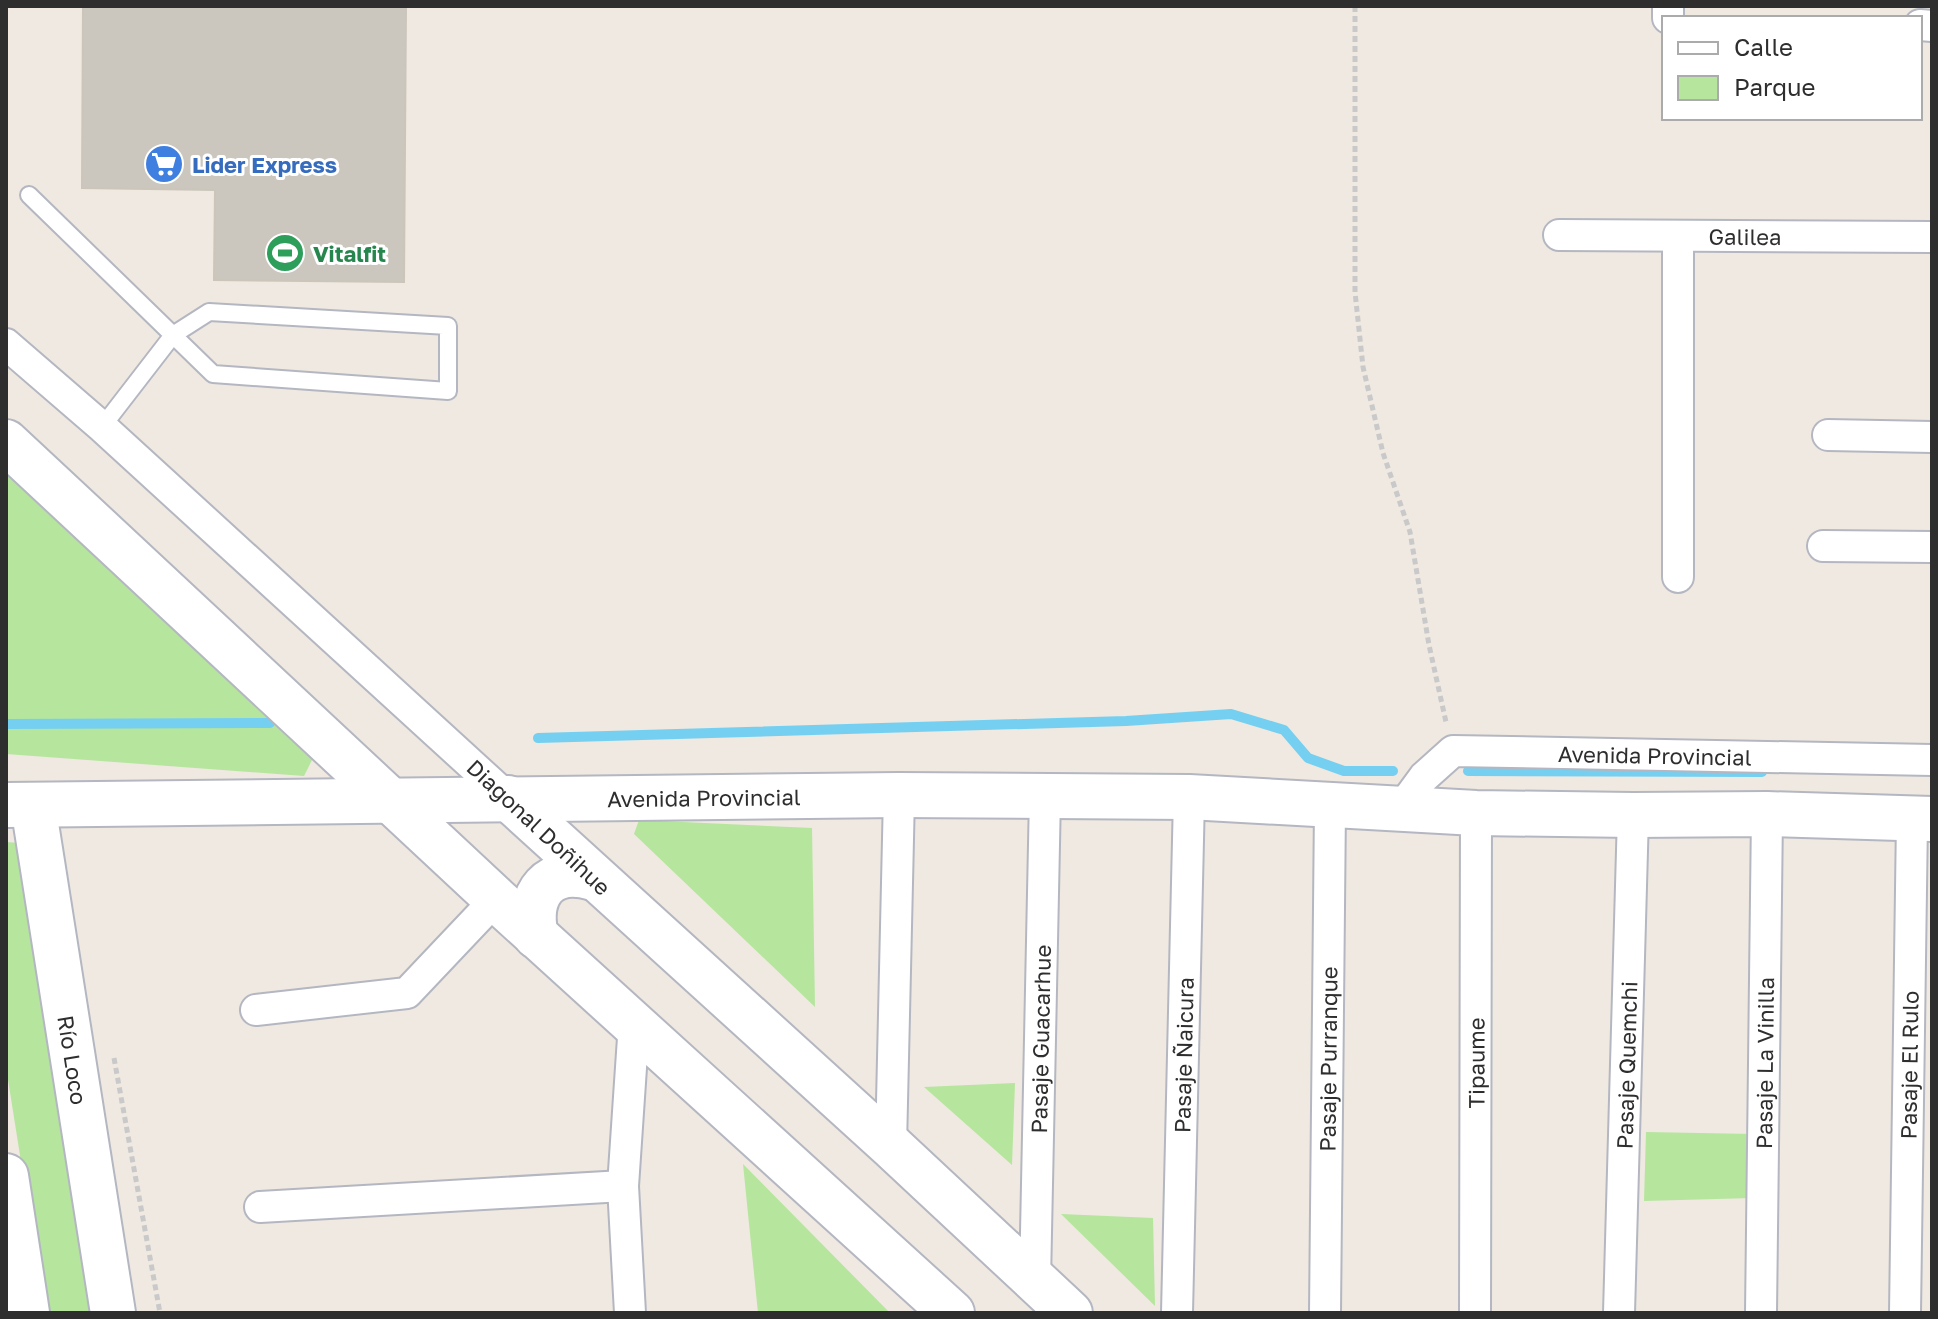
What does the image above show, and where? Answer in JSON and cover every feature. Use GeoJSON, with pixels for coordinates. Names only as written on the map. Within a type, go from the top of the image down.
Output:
{"type":"FeatureCollection","features":[{"type":"Feature","properties":{"kind":"street","name":"Galilea"},"geometry":{"type":"LineString","coordinates":[[1559,235],[1932,237]]}},
{"type":"Feature","properties":{"kind":"street"},"geometry":{"type":"LineString","coordinates":[[1678,237],[1678,577]]}},
{"type":"Feature","properties":{"kind":"street","name":"Diagonal Doñihue"},"geometry":{"type":"LineString","coordinates":[[6,344],[102,427],[1070,1313]]}},
{"type":"Feature","properties":{"kind":"street"},"geometry":{"type":"LineString","coordinates":[[1828,435],[1932,437]]}},
{"type":"Feature","properties":{"kind":"street"},"geometry":{"type":"LineString","coordinates":[[6,442],[536,936],[952,1313]]}},
{"type":"Feature","properties":{"kind":"street"},"geometry":{"type":"LineString","coordinates":[[1823,546],[1932,547]]}},
{"type":"Feature","properties":{"kind":"street","name":"Avenida Provincial"},"geometry":{"type":"LineString","coordinates":[[1453,751],[1932,760]]}},
{"type":"Feature","properties":{"kind":"street"},"geometry":{"type":"LineString","coordinates":[[1402,807],[1424,777],[1453,751]]}},
{"type":"Feature","properties":{"kind":"street","name":"Avenida Provincial"},"geometry":{"type":"LineString","coordinates":[[20,805],[899,795],[1189,797],[1476,813],[1767,814],[1922,819]]}},
{"type":"Feature","properties":{"kind":"street"},"geometry":{"type":"LineString","coordinates":[[891,1146],[899,795]]}},
{"type":"Feature","properties":{"kind":"street","name":"Pasaje Guacarhue"},"geometry":{"type":"LineString","coordinates":[[1035,1281],[1045,796]]}},
{"type":"Feature","properties":{"kind":"street"},"geometry":{"type":"LineString","coordinates":[[536,936],[532,912],[542,889],[552,879],[583,868],[579,830],[597,806],[609,797]]}},
{"type":"Feature","properties":{"kind":"street","name":"Pasaje Ñaicura"},"geometry":{"type":"LineString","coordinates":[[1177,1313],[1189,797]]}},
{"type":"Feature","properties":{"kind":"street","name":"Río Loco"},"geometry":{"type":"LineString","coordinates":[[20,805],[113,1313]]}},
{"type":"Feature","properties":{"kind":"street","name":"Pasaje Purranque"},"geometry":{"type":"LineString","coordinates":[[1325,1313],[1330,806]]}},
{"type":"Feature","properties":{"kind":"street","name":"Tipaume"},"geometry":{"type":"LineString","coordinates":[[1475,1313],[1476,813]]}},
{"type":"Feature","properties":{"kind":"street","name":"Pasaje La Vinilla"},"geometry":{"type":"LineString","coordinates":[[1761,1313],[1767,814]]}},
{"type":"Feature","properties":{"kind":"street","name":"Pasaje Quemchi"},"geometry":{"type":"LineString","coordinates":[[1619,1313],[1633,815]]}},
{"type":"Feature","properties":{"kind":"street","name":"Pasaje El Rulo"},"geometry":{"type":"LineString","coordinates":[[1905,1313],[1922,819]]}},
{"type":"Feature","properties":{"kind":"street"},"geometry":{"type":"LineString","coordinates":[[256,1010],[407,993],[496,899]]}},
{"type":"Feature","properties":{"kind":"street"},"geometry":{"type":"LineString","coordinates":[[630,1313],[623,1186],[634,1023]]}},
{"type":"Feature","properties":{"kind":"street"},"geometry":{"type":"LineString","coordinates":[[6,1176],[10,1231],[27,1313]]}},
{"type":"Feature","properties":{"kind":"street"},"geometry":{"type":"LineString","coordinates":[[260,1207],[623,1186]]}},
{"type":"Feature","properties":{"kind":"lane"},"geometry":{"type":"LineString","coordinates":[[29,195],[173,335],[213,374],[448,391],[448,326],[209,312],[173,335],[102,427]]}},
{"type":"Feature","properties":{"kind":"path"},"geometry":{"type":"LineString","coordinates":[[1355,6],[1355,292],[1363,367],[1383,453],[1410,532],[1429,645],[1453,751]]}},
{"type":"Feature","properties":{"kind":"green space"},"geometry":{"type":"Polygon","coordinates":[[[6,466],[318,748],[304,776],[6,754],[6,466]]]}},
{"type":"Feature","properties":{"kind":"green space"},"geometry":{"type":"Polygon","coordinates":[[[639,820],[812,828],[815,1007],[634,834],[639,820]]]}},
{"type":"Feature","properties":{"kind":"green space"},"geometry":{"type":"Polygon","coordinates":[[[6,842],[20,843],[93,1313],[45,1313],[6,1067],[6,842]]]}},
{"type":"Feature","properties":{"kind":"green space"},"geometry":{"type":"Polygon","coordinates":[[[1015,1083],[1012,1165],[924,1087],[1015,1083]]]}},
{"type":"Feature","properties":{"kind":"green space"},"geometry":{"type":"Polygon","coordinates":[[[1646,1132],[1754,1134],[1752,1198],[1644,1201],[1646,1132]]]}},
{"type":"Feature","properties":{"kind":"green space"},"geometry":{"type":"Polygon","coordinates":[[[743,1164],[890,1313],[758,1313],[743,1164]]]}},
{"type":"Feature","properties":{"kind":"green space"},"geometry":{"type":"Polygon","coordinates":[[[1061,1214],[1153,1218],[1155,1306],[1061,1214]]]}},
{"type":"Feature","properties":{"kind":"building"},"geometry":{"type":"Polygon","coordinates":[[[83,6],[406,6],[404,282],[214,280],[215,190],[82,188],[83,6]]]}},
{"type":"Feature","properties":{"kind":"waterway"},"geometry":{"type":"LineString","coordinates":[[538,738],[1126,721],[1231,714],[1284,730],[1308,758],[1344,771],[1393,771]]}},
{"type":"Feature","properties":{"kind":"waterway"},"geometry":{"type":"LineString","coordinates":[[6,724],[270,723]]}},
{"type":"Feature","properties":{"kind":"waterway"},"geometry":{"type":"LineString","coordinates":[[1468,771],[1762,772]]}},
{"type":"Feature","properties":{"kind":"place","name":"Lider Express"},"geometry":{"type":"Point","coordinates":[164,164]}},
{"type":"Feature","properties":{"kind":"place","name":"Vitalfit"},"geometry":{"type":"Point","coordinates":[285,253]}}]}
